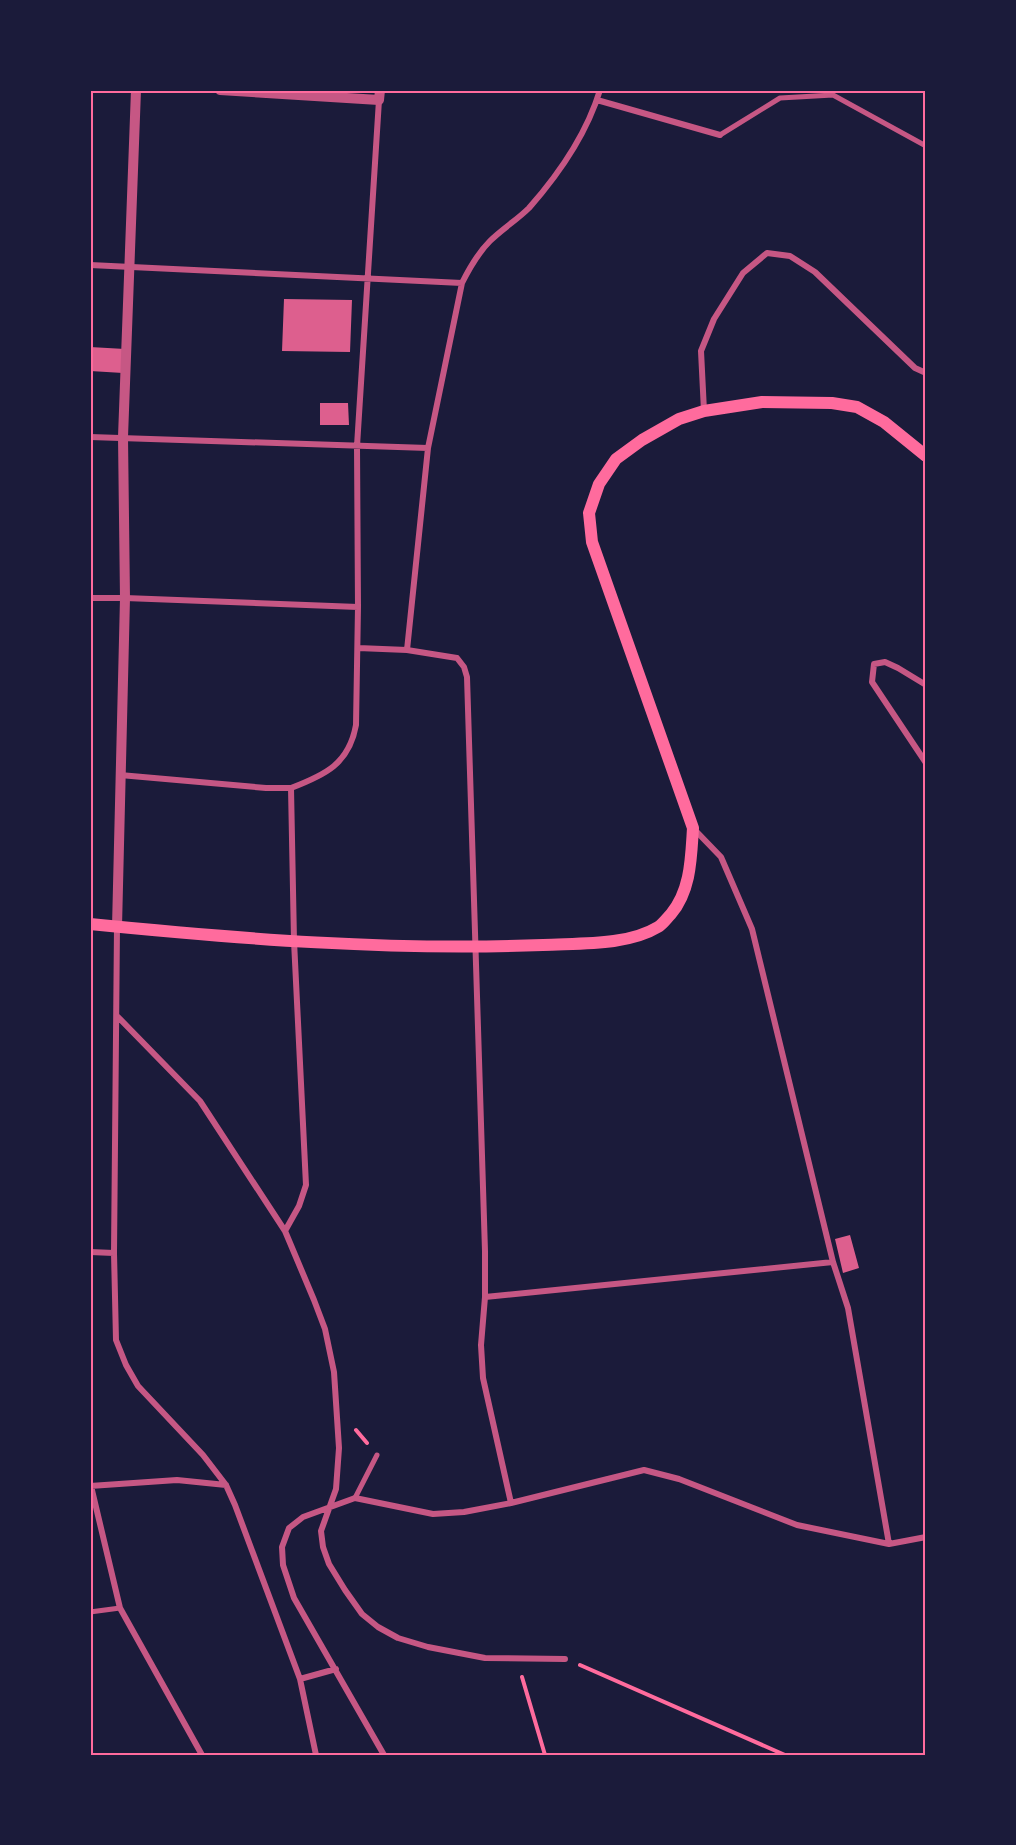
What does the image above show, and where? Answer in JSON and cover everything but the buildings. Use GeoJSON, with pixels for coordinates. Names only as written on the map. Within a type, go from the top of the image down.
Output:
{"type":"FeatureCollection","features":[{"type":"Feature","properties":{"kind":"main road"},"geometry":{"type":"LineString","coordinates":[[90,924],[294,941],[474,948],[598,942],[637,936],[660,926],[680,903],[691,870],[693,828],[592,542],[589,513],[599,484],[616,459],[642,440],[679,419],[704,411],[762,402],[832,403],[857,408],[884,422],[926,456]]}},
{"type":"Feature","properties":{"kind":"street"},"geometry":{"type":"LineString","coordinates":[[136,90],[123,437],[125,598],[117,927],[114,1253],[116,1340],[138,1386],[203,1455],[226,1485],[300,1679],[316,1755]]}},
{"type":"Feature","properties":{"kind":"street"},"geometry":{"type":"LineString","coordinates":[[120,775],[266,788],[291,788],[318,777],[336,764],[353,741],[356,725],[357,446],[379,95],[220,90]]}},
{"type":"Feature","properties":{"kind":"street"},"geometry":{"type":"LineString","coordinates":[[406,650],[428,448],[462,283],[473,261],[484,248],[527,209],[561,168],[584,128],[600,90]]}},
{"type":"Feature","properties":{"kind":"street"},"geometry":{"type":"LineString","coordinates":[[597,100],[720,135],[780,98],[833,95],[926,146]]}},
{"type":"Feature","properties":{"kind":"street"},"geometry":{"type":"LineString","coordinates":[[704,411],[701,351],[714,319],[743,273],[767,253],[790,256],[815,272],[915,368],[926,373]]}},
{"type":"Feature","properties":{"kind":"street"},"geometry":{"type":"LineString","coordinates":[[90,265],[462,283]]}},
{"type":"Feature","properties":{"kind":"street"},"geometry":{"type":"LineString","coordinates":[[90,437],[428,448]]}},
{"type":"Feature","properties":{"kind":"street"},"geometry":{"type":"LineString","coordinates":[[90,598],[358,608]]}},
{"type":"Feature","properties":{"kind":"street"},"geometry":{"type":"LineString","coordinates":[[358,648],[406,650],[457,658],[464,667],[467,677],[485,1297],[481,1345],[483,1378],[511,1503]]}},
{"type":"Feature","properties":{"kind":"street"},"geometry":{"type":"LineString","coordinates":[[926,685],[885,662],[874,664],[872,682],[926,763]]}},
{"type":"Feature","properties":{"kind":"street"},"geometry":{"type":"LineString","coordinates":[[285,1231],[299,1206],[306,1185],[294,941],[291,788]]}},
{"type":"Feature","properties":{"kind":"street"},"geometry":{"type":"LineString","coordinates":[[693,828],[722,857],[752,929],[832,1262],[849,1308],[889,1544]]}},
{"type":"Feature","properties":{"kind":"street"},"geometry":{"type":"LineString","coordinates":[[117,1016],[200,1101],[285,1231],[325,1329],[334,1372],[339,1448],[336,1489],[321,1531],[323,1547],[336,1578],[362,1614],[378,1627],[398,1638],[428,1647],[485,1658],[565,1659]]}},
{"type":"Feature","properties":{"kind":"street"},"geometry":{"type":"LineString","coordinates":[[90,1252],[114,1253]]}},
{"type":"Feature","properties":{"kind":"street"},"geometry":{"type":"LineString","coordinates":[[485,1297],[832,1262]]}},
{"type":"Feature","properties":{"kind":"street"},"geometry":{"type":"LineString","coordinates":[[355,1498],[377,1455]]}},
{"type":"Feature","properties":{"kind":"street"},"geometry":{"type":"LineString","coordinates":[[384,1755],[294,1598],[283,1565],[282,1547],[289,1528],[303,1517],[355,1498],[433,1514],[464,1512],[511,1503],[644,1470],[679,1479],[797,1525],[889,1544],[926,1537]]}},
{"type":"Feature","properties":{"kind":"street"},"geometry":{"type":"LineString","coordinates":[[202,1755],[120,1608],[91,1486],[177,1480],[226,1485]]}},
{"type":"Feature","properties":{"kind":"street"},"geometry":{"type":"LineString","coordinates":[[90,1612],[120,1608]]}},
{"type":"Feature","properties":{"kind":"street"},"geometry":{"type":"LineString","coordinates":[[300,1679],[336,1670]]}},
{"type":"Feature","properties":{"kind":"path"},"geometry":{"type":"LineString","coordinates":[[517,1659],[545,1755]]}},
{"type":"Feature","properties":{"kind":"path"},"geometry":{"type":"LineString","coordinates":[[565,1659],[785,1755]]}}]}
